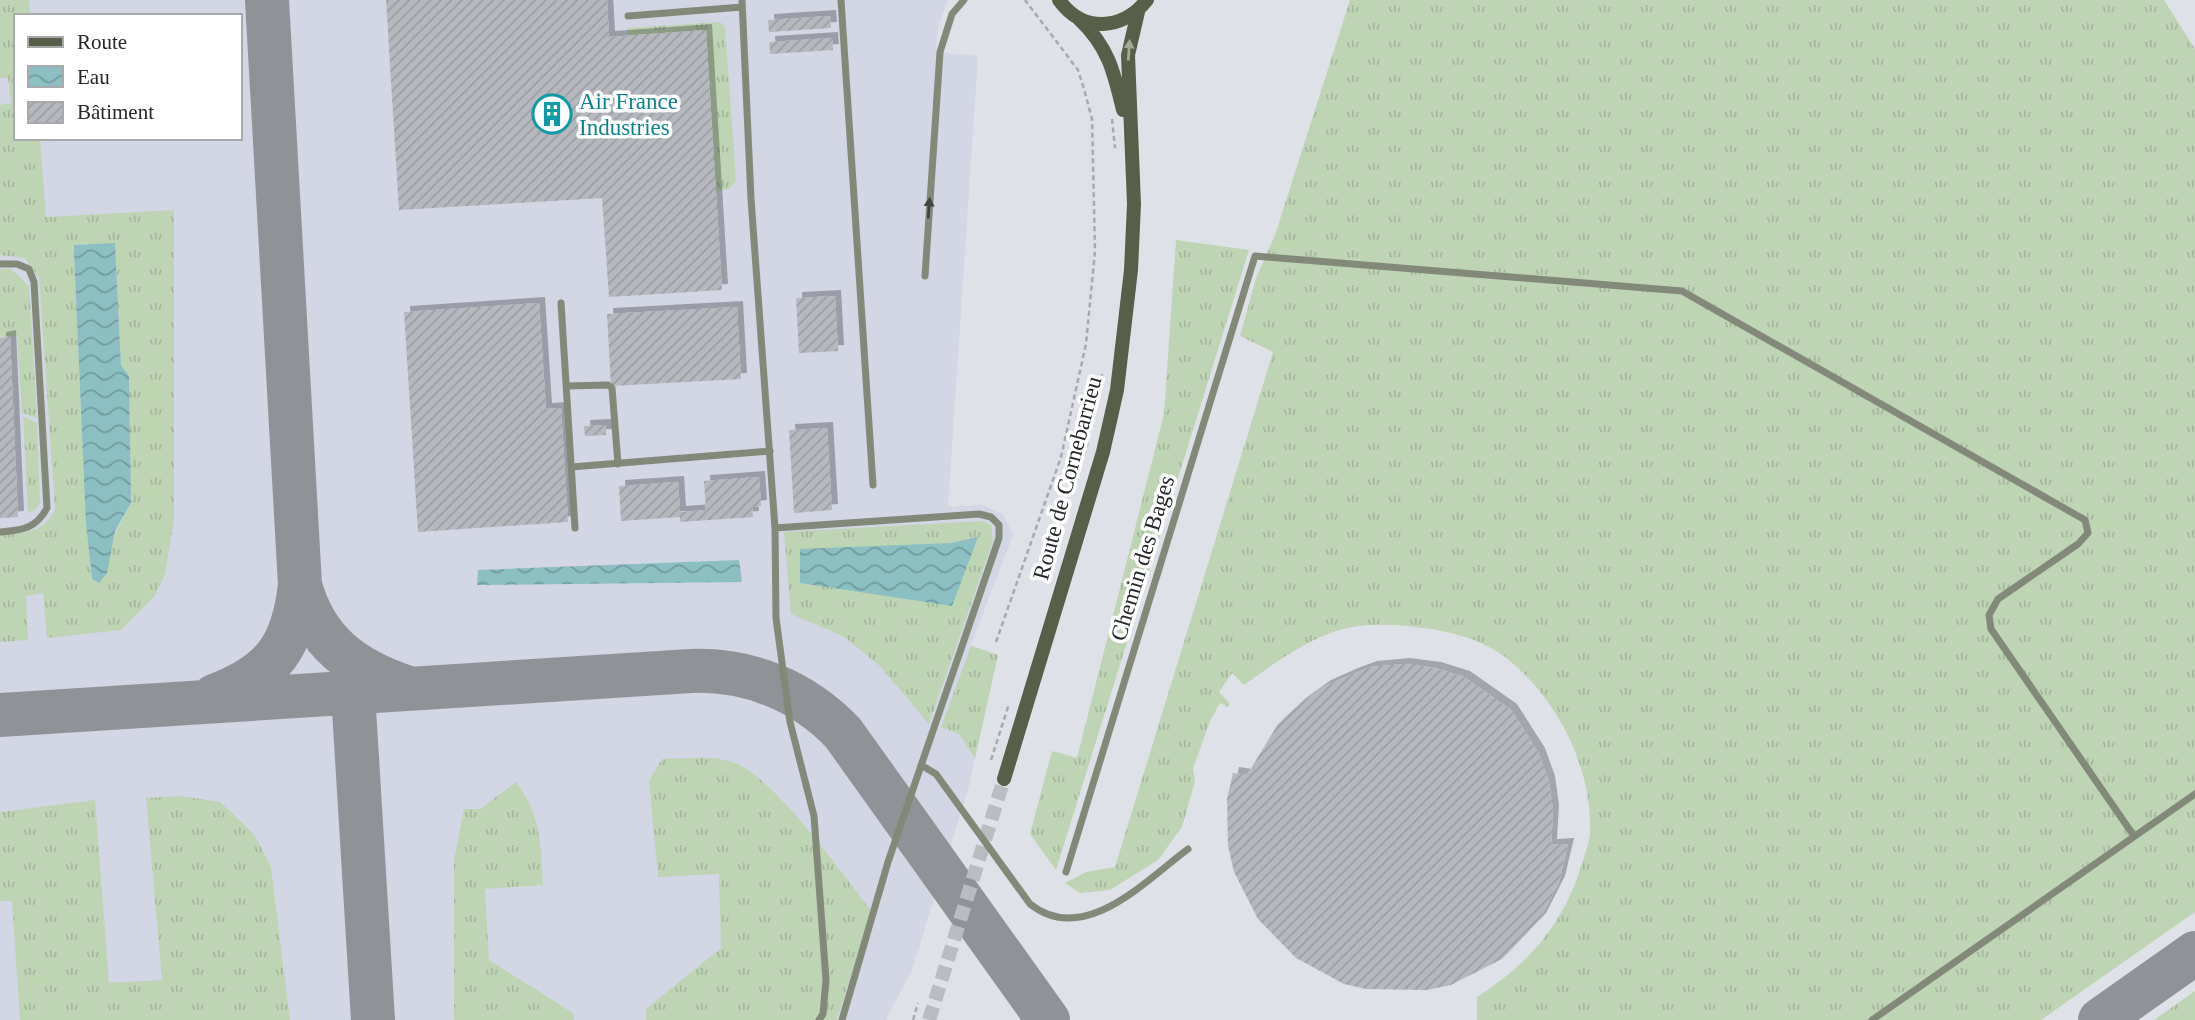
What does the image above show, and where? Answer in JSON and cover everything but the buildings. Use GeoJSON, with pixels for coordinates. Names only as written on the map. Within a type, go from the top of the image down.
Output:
{"type":"FeatureCollection","features":[{"type":"Feature","properties":{"kind":"main road","name":"Route de Cornebarrieu"},"geometry":{"type":"LineString","coordinates":[[1059,0],[1098,37],[1109,58],[1131,139]]}},
{"type":"Feature","properties":{"kind":"main road"},"geometry":{"type":"LineString","coordinates":[[1079,19],[1110,24],[1138,12],[1147,0]]}},
{"type":"Feature","properties":{"kind":"main road","name":"Route de Cornebarrieu"},"geometry":{"type":"LineString","coordinates":[[1004,779],[1103,452],[1117,390],[1131,270],[1134,204],[1128,55],[1138,12]]}},
{"type":"Feature","properties":{"kind":"lane"},"geometry":{"type":"LineString","coordinates":[[841,0],[873,485]]}},
{"type":"Feature","properties":{"kind":"lane"},"geometry":{"type":"LineString","coordinates":[[925,276],[940,52],[952,14],[964,0]]}},
{"type":"Feature","properties":{"kind":"lane"},"geometry":{"type":"LineString","coordinates":[[628,16],[742,4],[751,199],[775,528],[776,618],[781,671],[790,722],[814,816],[826,980],[820,1020]]}},
{"type":"Feature","properties":{"kind":"lane","name":"Chemin des Bages"},"geometry":{"type":"LineString","coordinates":[[1066,872],[1255,256],[1682,291],[2085,520],[2088,533],[2078,544],[1998,599],[1989,615],[1991,629],[2134,836]]}},
{"type":"Feature","properties":{"kind":"lane"},"geometry":{"type":"LineString","coordinates":[[0,264],[17,264],[29,269],[34,282],[47,508],[41,519],[27,530],[0,532]]}},
{"type":"Feature","properties":{"kind":"lane"},"geometry":{"type":"LineString","coordinates":[[561,303],[575,528]]}},
{"type":"Feature","properties":{"kind":"lane"},"geometry":{"type":"LineString","coordinates":[[567,386],[612,387],[618,464]]}},
{"type":"Feature","properties":{"kind":"lane"},"geometry":{"type":"LineString","coordinates":[[571,467],[770,451]]}},
{"type":"Feature","properties":{"kind":"lane"},"geometry":{"type":"LineString","coordinates":[[775,528],[979,514],[991,517],[999,525],[999,538],[888,862],[842,1020]]}},
{"type":"Feature","properties":{"kind":"lane"},"geometry":{"type":"LineString","coordinates":[[922,765],[936,774],[1030,904],[1043,914],[1062,919],[1084,918],[1104,910],[1188,849]]}},
{"type":"Feature","properties":{"kind":"lane"},"geometry":{"type":"LineString","coordinates":[[1871,1020],[2195,794]]}},
{"type":"Feature","properties":{"kind":"path"},"geometry":{"type":"LineString","coordinates":[[996,642],[1061,457],[1086,344],[1096,251],[1092,119],[1084,89],[1073,63],[1025,0]]}},
{"type":"Feature","properties":{"kind":"path"},"geometry":{"type":"LineString","coordinates":[[1111,111],[1116,159]]}},
{"type":"Feature","properties":{"kind":"path"},"geometry":{"type":"LineString","coordinates":[[1093,421],[1102,371]]}},
{"type":"Feature","properties":{"kind":"path"},"geometry":{"type":"LineString","coordinates":[[1083,459],[1090,433]]}},
{"type":"Feature","properties":{"kind":"path"},"geometry":{"type":"LineString","coordinates":[[991,761],[1012,694]]}},
{"type":"Feature","properties":{"kind":"path"},"geometry":{"type":"LineString","coordinates":[[913,1020],[918,1003]]}},
{"type":"Feature","properties":{"kind":"shaded area"},"geometry":{"type":"Polygon","coordinates":[[[0,0],[948,0],[938,27],[936,52],[978,56],[948,507],[982,505],[1003,514],[1013,535],[971,645],[998,655],[969,786],[912,970],[886,1020],[0,1020],[0,0]]]}},
{"type":"Feature","properties":{"kind":"green space"},"geometry":{"type":"Polygon","coordinates":[[[0,0],[29,0],[30,14],[14,14],[14,140],[40,140],[46,217],[174,210],[174,520],[165,574],[155,596],[121,630],[47,638],[43,593],[26,596],[28,640],[0,642],[0,535],[33,530],[45,523],[55,509],[39,278],[25,258],[0,255],[0,105],[11,103],[8,77],[0,78],[0,0]],[[115,244],[74,245],[86,524],[92,579],[131,503],[129,376],[121,365],[115,244]]]}},
{"type":"Feature","properties":{"kind":"green space"},"geometry":{"type":"Polygon","coordinates":[[[1350,0],[2164,0],[2195,49],[2195,912],[2041,1020],[1477,1020],[1477,997],[1529,956],[1543,940],[1566,904],[1589,840],[1589,808],[1585,783],[1569,737],[1557,715],[1527,676],[1509,660],[1488,646],[1452,633],[1385,625],[1365,625],[1336,631],[1312,641],[1244,685],[1232,673],[1219,692],[1230,704],[1228,707],[1220,703],[1210,721],[1193,769],[1195,781],[1182,827],[1158,860],[1110,890],[1080,893],[1065,883],[1086,872],[1115,867],[1273,352],[1240,336],[1256,278],[1275,235],[1350,0]]]}},
{"type":"Feature","properties":{"kind":"green space"},"geometry":{"type":"Polygon","coordinates":[[[720,22],[725,27],[736,181],[729,189],[716,191],[705,31],[627,35],[627,28],[720,22]]]}},
{"type":"Feature","properties":{"kind":"green space"},"geometry":{"type":"Polygon","coordinates":[[[1176,240],[1249,250],[1056,870],[1030,834],[1052,751],[1077,758],[1164,414],[1176,240]]]}},
{"type":"Feature","properties":{"kind":"green space"},"geometry":{"type":"Polygon","coordinates":[[[0,269],[11,269],[29,286],[37,418],[22,413],[17,336],[0,337],[0,269]]]}},
{"type":"Feature","properties":{"kind":"green space"},"geometry":{"type":"Polygon","coordinates":[[[23,416],[37,423],[40,503],[35,510],[28,512],[23,416]]]}},
{"type":"Feature","properties":{"kind":"green space"},"geometry":{"type":"Polygon","coordinates":[[[982,521],[991,525],[993,541],[929,724],[880,666],[843,636],[791,614],[784,532],[982,521]],[[977,537],[800,583],[855,590],[977,537]]]}},
{"type":"Feature","properties":{"kind":"green space"},"geometry":{"type":"Polygon","coordinates":[[[971,646],[998,655],[975,758],[959,734],[941,727],[971,646]]]}},
{"type":"Feature","properties":{"kind":"green space"},"geometry":{"type":"Polygon","coordinates":[[[662,759],[719,759],[737,764],[753,774],[790,808],[871,910],[837,1020],[646,1020],[646,1009],[721,948],[719,874],[658,877],[649,781],[662,759]]]}},
{"type":"Feature","properties":{"kind":"green space"},"geometry":{"type":"Polygon","coordinates":[[[516,782],[535,818],[543,885],[485,889],[489,960],[573,1013],[574,1020],[454,1020],[454,860],[464,809],[480,809],[516,782]]]}},
{"type":"Feature","properties":{"kind":"green space"},"geometry":{"type":"Polygon","coordinates":[[[180,796],[220,802],[254,834],[271,867],[290,1020],[20,1020],[12,901],[0,901],[0,812],[95,800],[109,983],[162,980],[146,798],[180,796]]]}},
{"type":"Feature","properties":{"kind":"green space"},"geometry":{"type":"Polygon","coordinates":[[[2195,991],[2195,1020],[2154,1020],[2195,991]]]}},
{"type":"Feature","properties":{"kind":"water"},"geometry":{"type":"Polygon","coordinates":[[[115,243],[121,365],[129,376],[131,503],[115,531],[107,573],[99,583],[92,579],[86,524],[74,245],[115,243]]]}},
{"type":"Feature","properties":{"kind":"water"},"geometry":{"type":"Polygon","coordinates":[[[978,537],[952,606],[800,583],[800,549],[951,543],[978,537]]]}},
{"type":"Feature","properties":{"kind":"water"},"geometry":{"type":"Polygon","coordinates":[[[739,560],[742,582],[477,585],[478,570],[739,560]]]}},
{"type":"Feature","properties":{"kind":"taxiway"},"geometry":{"type":"LineString","coordinates":[[214,696],[251,678],[276,656],[292,625],[300,585],[267,0]]}},
{"type":"Feature","properties":{"kind":"taxiway"},"geometry":{"type":"LineString","coordinates":[[300,585],[315,622],[338,650],[369,671],[406,687]]}},
{"type":"Feature","properties":{"kind":"taxiway"},"geometry":{"type":"LineString","coordinates":[[0,715],[691,671],[713,671],[754,679],[793,694],[811,705],[843,733],[1048,1020]]}},
{"type":"Feature","properties":{"kind":"taxiway"},"geometry":{"type":"LineString","coordinates":[[353,693],[373,1020]]}},
{"type":"Feature","properties":{"kind":"taxiway"},"geometry":{"type":"LineString","coordinates":[[2100,1020],[2195,953]]}},
{"type":"Feature","properties":{"kind":"tunnel"},"geometry":{"type":"LineString","coordinates":[[929,1020],[1004,779]]}},
{"type":"Feature","properties":{"kind":"place","name":"Air France Industries"},"geometry":{"type":"Point","coordinates":[552,114]}}]}
